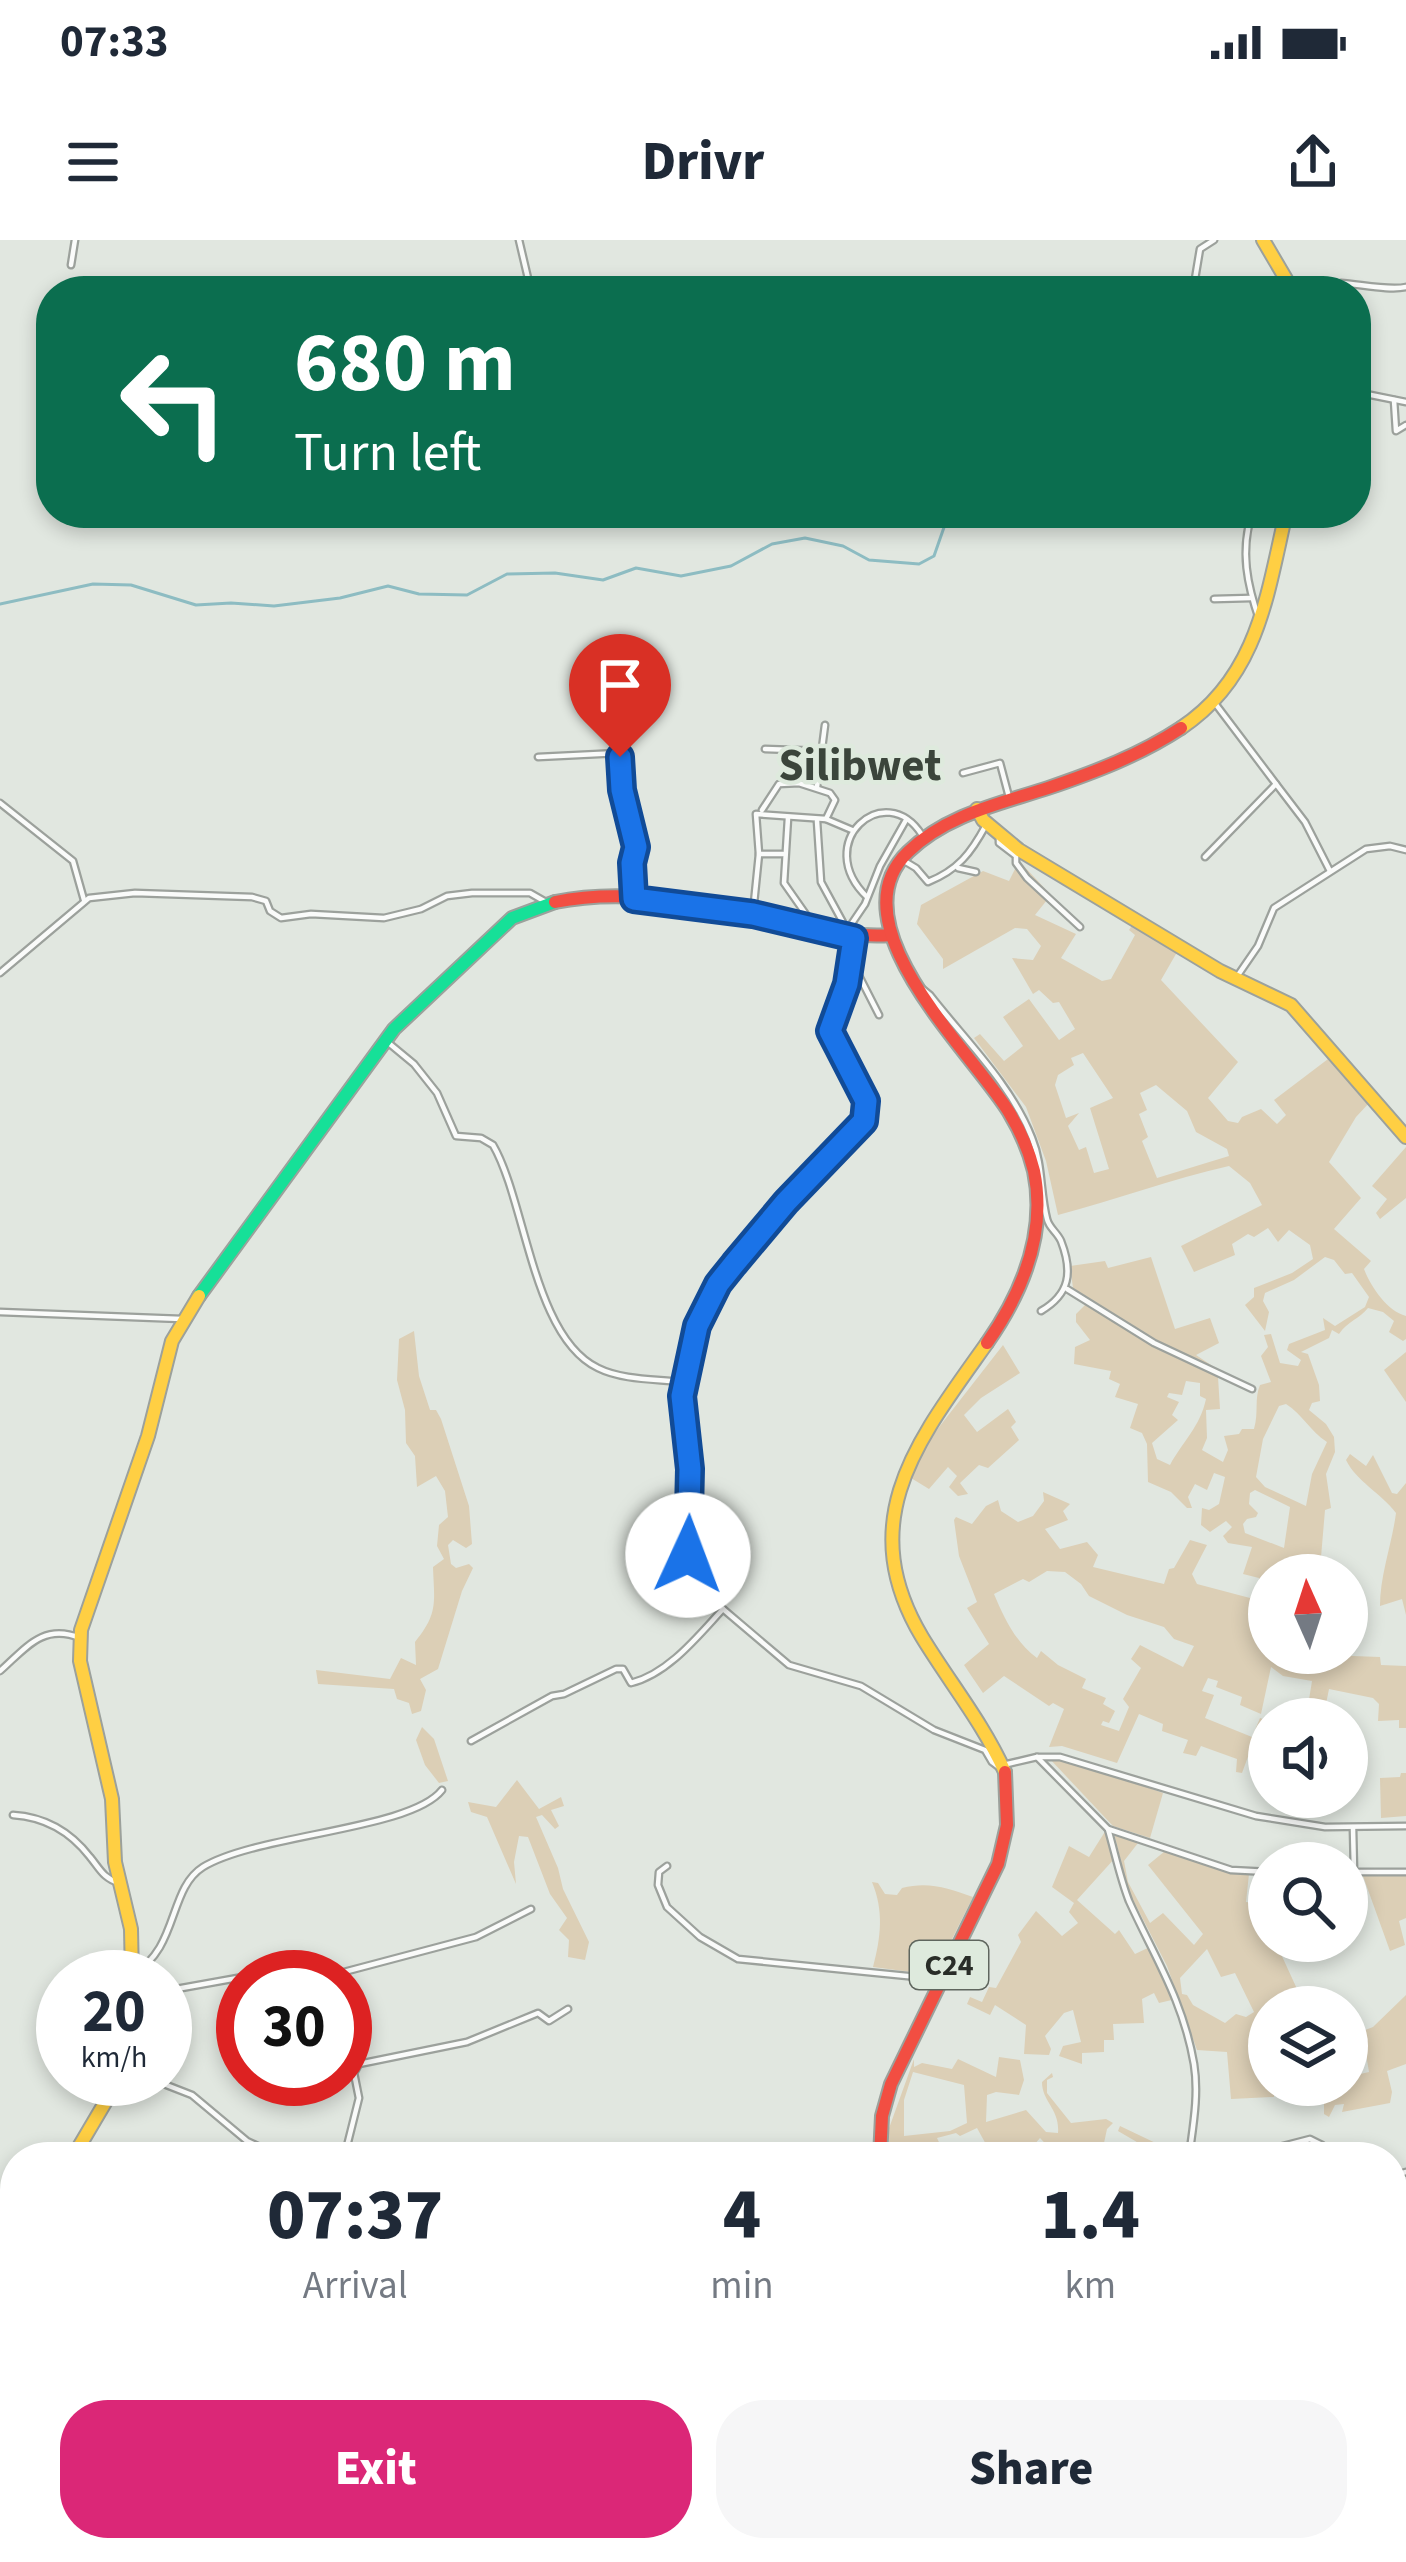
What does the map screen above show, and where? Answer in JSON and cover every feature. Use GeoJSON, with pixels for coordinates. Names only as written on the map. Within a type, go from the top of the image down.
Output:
{"type":"FeatureCollection","features":[{"type":"Feature","properties":{"kind":"street"},"geometry":{"type":"LineString","coordinates":[[71,265],[75,240]]}},
{"type":"Feature","properties":{"kind":"street"},"geometry":{"type":"LineString","coordinates":[[519,240],[527,276]]}},
{"type":"Feature","properties":{"kind":"street"},"geometry":{"type":"LineString","coordinates":[[1196,276],[1200,249],[1214,240]]}},
{"type":"Feature","properties":{"kind":"street"},"geometry":{"type":"LineString","coordinates":[[1263,240],[1284,276]]}},
{"type":"Feature","properties":{"kind":"street"},"geometry":{"type":"LineString","coordinates":[[1371,284],[1395,290],[1406,287]]}},
{"type":"Feature","properties":{"kind":"street"},"geometry":{"type":"LineString","coordinates":[[1371,395],[1406,402]]}},
{"type":"Feature","properties":{"kind":"street"},"geometry":{"type":"LineString","coordinates":[[1394,400],[1393,430],[1406,424]]}},
{"type":"Feature","properties":{"kind":"street"},"geometry":{"type":"LineString","coordinates":[[1248,528],[1244,547],[1260,622]]}},
{"type":"Feature","properties":{"kind":"street"},"geometry":{"type":"LineString","coordinates":[[898,865],[922,835],[977,809],[1116,763],[1183,729],[1214,703],[1240,669],[1260,622],[1282,528]]}},
{"type":"Feature","properties":{"kind":"street"},"geometry":{"type":"LineString","coordinates":[[1214,599],[1252,598]]}},
{"type":"Feature","properties":{"kind":"street"},"geometry":{"type":"LineString","coordinates":[[1214,703],[1305,822],[1330,871]]}},
{"type":"Feature","properties":{"kind":"street"},"geometry":{"type":"LineString","coordinates":[[817,787],[826,725]]}},
{"type":"Feature","properties":{"kind":"street"},"geometry":{"type":"LineString","coordinates":[[765,749],[823,751]]}},
{"type":"Feature","properties":{"kind":"street"},"geometry":{"type":"LineString","coordinates":[[538,757],[619,753],[622,790],[636,847],[634,899]]}},
{"type":"Feature","properties":{"kind":"street"},"geometry":{"type":"LineString","coordinates":[[963,773],[1000,763],[1010,797]]}},
{"type":"Feature","properties":{"kind":"street"},"geometry":{"type":"LineString","coordinates":[[762,812],[779,784],[817,787],[835,800],[826,819]]}},
{"type":"Feature","properties":{"kind":"street"},"geometry":{"type":"LineString","coordinates":[[1205,856],[1276,784]]}},
{"type":"Feature","properties":{"kind":"street"},"geometry":{"type":"LineString","coordinates":[[0,803],[73,861],[84,900]]}},
{"type":"Feature","properties":{"kind":"street"},"geometry":{"type":"LineString","coordinates":[[977,809],[1000,836],[1291,1006],[1406,1137]]}},
{"type":"Feature","properties":{"kind":"street"},"geometry":{"type":"LineString","coordinates":[[753,914],[759,854],[756,814],[826,819],[852,830]]}},
{"type":"Feature","properties":{"kind":"street"},"geometry":{"type":"LineString","coordinates":[[867,898],[847,866],[852,830],[877,814],[907,819],[922,835]]}},
{"type":"Feature","properties":{"kind":"street"},"geometry":{"type":"LineString","coordinates":[[789,816],[784,883],[815,928]]}},
{"type":"Feature","properties":{"kind":"street"},"geometry":{"type":"LineString","coordinates":[[848,933],[907,819]]}},
{"type":"Feature","properties":{"kind":"street"},"geometry":{"type":"LineString","coordinates":[[817,821],[820,878],[848,933],[852,962],[879,1015]]}},
{"type":"Feature","properties":{"kind":"street"},"geometry":{"type":"LineString","coordinates":[[877,873],[898,865],[916,868],[928,882],[958,868],[986,824]]}},
{"type":"Feature","properties":{"kind":"street"},"geometry":{"type":"LineString","coordinates":[[1000,836],[998,843],[1016,856],[1023,873],[1080,927]]}},
{"type":"Feature","properties":{"kind":"street"},"geometry":{"type":"LineString","coordinates":[[1236,978],[1258,946],[1274,908],[1376,846],[1406,850]]}},
{"type":"Feature","properties":{"kind":"street"},"geometry":{"type":"LineString","coordinates":[[759,854],[784,855]]}},
{"type":"Feature","properties":{"kind":"street","name":"C24"},"geometry":{"type":"LineString","coordinates":[[881,2142],[891,2084],[998,1864],[1007,1825],[1004,1769],[985,1723],[918,1629],[896,1580],[890,1534],[896,1489],[925,1429],[1011,1309],[1043,1226],[1035,1178],[1016,1124],[897,959],[888,895],[898,865]]}},
{"type":"Feature","properties":{"kind":"street"},"geometry":{"type":"LineString","coordinates":[[958,868],[976,872]]}},
{"type":"Feature","properties":{"kind":"street"},"geometry":{"type":"LineString","coordinates":[[0,973],[84,900],[134,893],[252,897],[266,901],[270,911],[281,918],[311,914],[372,919],[421,909],[457,894],[530,893],[544,902]]}},
{"type":"Feature","properties":{"kind":"street"},"geometry":{"type":"LineString","coordinates":[[131,1950],[115,1862],[112,1799],[80,1661],[86,1610],[148,1436],[182,1319],[385,1040],[512,918],[544,902],[634,899],[753,914],[848,933],[890,935]]}},
{"type":"Feature","properties":{"kind":"street"},"geometry":{"type":"LineString","coordinates":[[852,962],[830,1031],[866,1101],[864,1121],[786,1202],[718,1284],[697,1326],[683,1382],[690,1469],[688,1564],[698,1583],[789,1665],[861,1687],[934,1730],[985,1750],[1004,1769],[1037,1757],[1078,1760],[1225,1810],[1353,1828],[1406,1826]]}},
{"type":"Feature","properties":{"kind":"street"},"geometry":{"type":"LineString","coordinates":[[385,1040],[414,1064],[436,1093],[456,1136],[481,1138],[493,1145],[526,1234],[536,1277],[552,1313],[586,1361],[618,1374],[683,1382]]}},
{"type":"Feature","properties":{"kind":"street"},"geometry":{"type":"LineString","coordinates":[[1043,1226],[1061,1242],[1067,1289]]}},
{"type":"Feature","properties":{"kind":"street"},"geometry":{"type":"LineString","coordinates":[[1041,1311],[1067,1289]]}},
{"type":"Feature","properties":{"kind":"street"},"geometry":{"type":"LineString","coordinates":[[1067,1289],[1169,1351],[1252,1389]]}},
{"type":"Feature","properties":{"kind":"street"},"geometry":{"type":"LineString","coordinates":[[0,1312],[182,1319]]}},
{"type":"Feature","properties":{"kind":"street"},"geometry":{"type":"LineString","coordinates":[[472,1741],[551,1696],[616,1669],[623,1669],[631,1683],[641,1681],[681,1653],[723,1609]]}},
{"type":"Feature","properties":{"kind":"street"},"geometry":{"type":"LineString","coordinates":[[0,1671],[40,1635],[64,1632],[80,1638]]}},
{"type":"Feature","properties":{"kind":"street"},"geometry":{"type":"LineString","coordinates":[[1037,1757],[1108,1829],[1231,1870],[1248,1871]]}},
{"type":"Feature","properties":{"kind":"street"},"geometry":{"type":"LineString","coordinates":[[158,1950],[188,1882],[200,1869],[270,1845],[402,1815],[426,1805],[442,1790]]}},
{"type":"Feature","properties":{"kind":"street"},"geometry":{"type":"LineString","coordinates":[[13,1815],[50,1823],[78,1844],[107,1879],[120,1883]]}},
{"type":"Feature","properties":{"kind":"street"},"geometry":{"type":"LineString","coordinates":[[1352,1842],[1353,1828]]}},
{"type":"Feature","properties":{"kind":"street"},"geometry":{"type":"LineString","coordinates":[[1108,1829],[1127,1896],[1171,1982],[1185,2021],[1195,2076],[1192,2142]]}},
{"type":"Feature","properties":{"kind":"street"},"geometry":{"type":"LineString","coordinates":[[667,1867],[657,1880],[667,1907],[700,1937],[738,1959],[942,1980]]}},
{"type":"Feature","properties":{"kind":"street"},"geometry":{"type":"LineString","coordinates":[[1368,1872],[1406,1872]]}},
{"type":"Feature","properties":{"kind":"street"},"geometry":{"type":"LineString","coordinates":[[372,1965],[476,1937],[531,1909]]}},
{"type":"Feature","properties":{"kind":"street"},"geometry":{"type":"LineString","coordinates":[[345,2142],[359,2098],[354,2073],[358,2064],[467,2042],[535,2014],[542,2013],[549,2021],[568,2009]]}},
{"type":"Feature","properties":{"kind":"street"},"geometry":{"type":"LineString","coordinates":[[192,2095],[249,2142]]}},
{"type":"Feature","properties":{"kind":"street"},"geometry":{"type":"LineString","coordinates":[[82,2142],[103,2106]]}},
{"type":"Feature","properties":{"kind":"shaded area"},"geometry":{"type":"Polygon","coordinates":[[[1019,861],[1051,895],[1035,915],[1076,934],[1061,958],[1102,981],[1111,979],[1135,935],[1129,930],[1135,921],[1180,947],[1161,980],[1238,1062],[1208,1098],[1228,1121],[1238,1123],[1261,1109],[1277,1124],[1286,1115],[1274,1100],[1332,1056],[1370,1102],[1329,1162],[1361,1198],[1334,1229],[1371,1261],[1364,1269],[1367,1276],[1386,1304],[1406,1316],[1406,1339],[1389,1332],[1394,1321],[1383,1312],[1368,1308],[1339,1334],[1332,1330],[1329,1338],[1301,1352],[1308,1354],[1319,1385],[1320,1401],[1309,1410],[1334,1437],[1335,1452],[1326,1474],[1331,1508],[1325,1510],[1321,1554],[1250,1554],[1252,1547],[1228,1543],[1223,1536],[1232,1527],[1226,1521],[1210,1532],[1201,1525],[1202,1508],[1219,1504],[1225,1477],[1214,1473],[1207,1490],[1195,1484],[1188,1497],[1192,1508],[1148,1482],[1147,1444],[1142,1433],[1130,1428],[1138,1404],[1115,1397],[1120,1384],[1109,1379],[1111,1371],[1074,1364],[1075,1347],[1090,1340],[1076,1322],[1076,1314],[1085,1305],[1218,1377],[1220,1409],[1206,1410],[1207,1438],[1202,1450],[1223,1462],[1228,1450],[1224,1436],[1254,1429],[1260,1385],[1271,1382],[1261,1356],[1268,1347],[1264,1335],[1271,1334],[1280,1363],[1298,1366],[1301,1360],[1287,1350],[1289,1344],[1325,1330],[1323,1318],[1335,1326],[1365,1307],[1369,1297],[1352,1273],[1345,1274],[1325,1257],[1294,1280],[1265,1293],[1263,1301],[1269,1312],[1265,1331],[1245,1305],[1254,1297],[1254,1288],[1313,1259],[1310,1245],[1289,1230],[1278,1242],[1268,1228],[1254,1237],[1248,1234],[1232,1244],[1235,1255],[1194,1272],[1181,1246],[1262,1205],[1250,1183],[1229,1166],[1058,1215],[1046,1161],[1026,1107],[974,1038],[980,1034],[1004,1061],[1023,1046],[1003,1017],[1029,999],[1059,1040],[1075,1029],[1059,1002],[1053,1003],[1039,990],[1033,994],[1012,958],[1033,960],[1041,946],[1027,929],[1015,928],[943,969],[943,959],[917,924],[921,905],[983,871],[1009,881],[1019,861]],[[1083,1053],[1071,1058],[1074,1065],[1058,1075],[1055,1085],[1066,1118],[1079,1113],[1068,1126],[1079,1150],[1086,1147],[1094,1173],[1109,1169],[1090,1108],[1113,1098],[1083,1053]],[[1156,1085],[1140,1093],[1147,1110],[1139,1114],[1148,1137],[1142,1141],[1157,1178],[1229,1156],[1227,1149],[1196,1132],[1187,1111],[1156,1085]],[[1186,1381],[1182,1395],[1169,1393],[1167,1397],[1179,1402],[1172,1415],[1178,1420],[1152,1443],[1157,1459],[1170,1465],[1206,1399],[1200,1396],[1200,1383],[1186,1381]],[[1286,1404],[1279,1406],[1263,1439],[1256,1477],[1265,1487],[1306,1506],[1312,1474],[1327,1442],[1286,1404]],[[1255,1490],[1249,1504],[1258,1513],[1243,1524],[1245,1533],[1284,1548],[1290,1507],[1255,1490]]]}},
{"type":"Feature","properties":{"kind":"shaded area"},"geometry":{"type":"Polygon","coordinates":[[[1406,1147],[1406,1198],[1380,1219],[1376,1213],[1387,1199],[1372,1186],[1406,1147]]]}},
{"type":"Feature","properties":{"kind":"shaded area"},"geometry":{"type":"Polygon","coordinates":[[[1151,1257],[1175,1329],[1210,1318],[1219,1343],[1196,1355],[1214,1367],[1168,1347],[1073,1288],[1070,1266],[1105,1261],[1108,1268],[1151,1257]]]}},
{"type":"Feature","properties":{"kind":"shaded area"},"geometry":{"type":"Polygon","coordinates":[[[414,1331],[419,1376],[430,1410],[436,1410],[441,1419],[469,1506],[472,1544],[466,1548],[453,1540],[448,1545],[451,1564],[473,1568],[438,1669],[420,1679],[426,1690],[421,1711],[412,1714],[409,1703],[397,1699],[394,1689],[318,1684],[316,1670],[390,1679],[401,1658],[416,1665],[415,1642],[432,1614],[433,1567],[444,1559],[437,1546],[439,1525],[448,1517],[445,1491],[436,1476],[417,1487],[415,1456],[406,1443],[405,1410],[397,1380],[399,1339],[414,1331]]]}},
{"type":"Feature","properties":{"kind":"shaded area"},"geometry":{"type":"Polygon","coordinates":[[[1003,1345],[1020,1373],[964,1415],[977,1432],[1008,1409],[1019,1440],[988,1468],[979,1465],[960,1483],[968,1494],[958,1496],[949,1487],[957,1476],[948,1467],[929,1489],[911,1478],[929,1440],[1003,1345]]]}},
{"type":"Feature","properties":{"kind":"shaded area"},"geometry":{"type":"Polygon","coordinates":[[[1406,1352],[1406,1402],[1384,1370],[1406,1352]]]}},
{"type":"Feature","properties":{"kind":"shaded area"},"geometry":{"type":"Polygon","coordinates":[[[1350,1454],[1366,1466],[1373,1455],[1392,1493],[1397,1494],[1406,1483],[1406,1615],[1402,1599],[1380,1606],[1396,1513],[1350,1467],[1346,1460],[1350,1454]]]}},
{"type":"Feature","properties":{"kind":"shaded area"},"geometry":{"type":"Polygon","coordinates":[[[1043,1492],[1070,1504],[1063,1511],[1068,1520],[1045,1529],[1060,1549],[1087,1542],[1098,1555],[1093,1567],[1164,1584],[1190,1540],[1207,1545],[1192,1574],[1197,1584],[1248,1597],[1248,1674],[1270,1674],[1264,1698],[1248,1698],[1248,1708],[1240,1705],[1242,1697],[1216,1687],[1218,1681],[1208,1678],[1202,1691],[1214,1695],[1205,1718],[1248,1735],[1242,1773],[1236,1772],[1237,1759],[1201,1746],[1196,1756],[1183,1753],[1188,1740],[1162,1731],[1163,1724],[1139,1714],[1117,1763],[1062,1746],[1049,1747],[1064,1709],[1053,1703],[1049,1706],[1004,1676],[983,1693],[964,1665],[989,1644],[967,1608],[977,1602],[959,1556],[954,1520],[972,1524],[986,1506],[998,1500],[1001,1511],[1018,1522],[1033,1516],[1044,1501],[1043,1492]],[[1047,1571],[1029,1582],[1023,1579],[994,1594],[1006,1621],[1037,1658],[1041,1651],[1086,1679],[1082,1688],[1106,1698],[1103,1704],[1115,1711],[1109,1723],[1101,1725],[1119,1731],[1129,1707],[1123,1699],[1141,1668],[1131,1659],[1140,1645],[1183,1667],[1194,1646],[1174,1639],[1164,1627],[1089,1596],[1065,1572],[1047,1571]]]}},
{"type":"Feature","properties":{"kind":"shaded area"},"geometry":{"type":"Polygon","coordinates":[[[1368,1657],[1380,1657],[1381,1665],[1406,1666],[1406,1728],[1399,1728],[1399,1720],[1378,1721],[1379,1704],[1373,1698],[1329,1689],[1327,1698],[1309,1698],[1312,1681],[1283,1676],[1368,1674],[1368,1657]]]}},
{"type":"Feature","properties":{"kind":"shaded area"},"geometry":{"type":"Polygon","coordinates":[[[422,1727],[434,1739],[448,1781],[439,1783],[425,1765],[416,1740],[422,1727]]]}},
{"type":"Feature","properties":{"kind":"shaded area"},"geometry":{"type":"Polygon","coordinates":[[[1049,1758],[1088,1766],[1163,1793],[1150,1838],[1113,1826],[1049,1758]]]}},
{"type":"Feature","properties":{"kind":"shaded area"},"geometry":{"type":"Polygon","coordinates":[[[1406,1773],[1406,1816],[1381,1818],[1380,1778],[1400,1777],[1406,1773]]]}},
{"type":"Feature","properties":{"kind":"shaded area"},"geometry":{"type":"Polygon","coordinates":[[[517,1780],[539,1809],[561,1797],[564,1806],[551,1810],[559,1826],[555,1829],[542,1815],[536,1817],[589,1942],[585,1960],[568,1957],[569,1940],[559,1930],[567,1918],[550,1894],[528,1837],[519,1836],[516,1884],[487,1817],[471,1812],[468,1802],[496,1807],[517,1780]]]}},
{"type":"Feature","properties":{"kind":"shaded area"},"geometry":{"type":"Polygon","coordinates":[[[1106,1830],[1115,1858],[1077,1900],[1115,1934],[1119,1930],[1135,1954],[1152,1946],[1176,1999],[1159,2003],[1154,1993],[1142,1999],[1144,2023],[1113,2024],[1114,2040],[1104,2040],[1104,2052],[1082,2053],[1082,2064],[1059,2056],[1063,2046],[1081,2042],[1073,2010],[1064,2013],[1045,2036],[1049,2055],[1024,2054],[1026,2025],[995,2005],[990,2015],[967,2004],[970,1997],[982,2002],[989,1987],[996,1988],[1021,1942],[1018,1935],[1036,1911],[1062,1936],[1078,1923],[1069,1912],[1074,1903],[1052,1887],[1069,1846],[1089,1857],[1106,1830]]]}},
{"type":"Feature","properties":{"kind":"shaded area"},"geometry":{"type":"Polygon","coordinates":[[[1114,1833],[1138,1843],[1124,1861],[1128,1882],[1150,1923],[1163,1913],[1194,1945],[1203,1934],[1148,1865],[1165,1851],[1248,1874],[1248,1962],[1285,1962],[1296,1986],[1248,1986],[1248,2000],[1235,1973],[1221,1977],[1207,1949],[1180,1978],[1182,1994],[1193,2005],[1225,2023],[1236,2014],[1248,2016],[1248,2098],[1231,2099],[1227,2052],[1197,2050],[1167,1966],[1128,1890],[1114,1833]]]}},
{"type":"Feature","properties":{"kind":"shaded area"},"geometry":{"type":"Polygon","coordinates":[[[1368,1876],[1406,1876],[1406,1918],[1399,1921],[1405,1945],[1390,1951],[1368,1890],[1368,1876]]]}},
{"type":"Feature","properties":{"kind":"shaded area"},"geometry":{"type":"Polygon","coordinates":[[[872,1882],[885,1894],[929,1885],[973,1897],[934,1975],[873,1967],[880,1924],[872,1882]]]}},
{"type":"Feature","properties":{"kind":"shaded area"},"geometry":{"type":"Polygon","coordinates":[[[1406,1995],[1406,2064],[1387,2071],[1390,2103],[1342,2112],[1344,2106],[1368,2106],[1368,2029],[1406,1995]]]}},
{"type":"Feature","properties":{"kind":"shaded area"},"geometry":{"type":"Polygon","coordinates":[[[999,2057],[1020,2060],[1024,2080],[1019,2095],[987,2095],[986,2122],[1026,2110],[1046,2132],[1058,2133],[1042,2082],[1052,2073],[1047,2093],[1071,2123],[1106,2119],[1113,2123],[1104,2142],[1044,2142],[1040,2138],[1037,2142],[985,2142],[977,2128],[960,2136],[937,2138],[939,2142],[889,2142],[888,2131],[914,2059],[914,2067],[922,2063],[952,2069],[958,2059],[996,2077],[999,2057]],[[913,2072],[904,2100],[904,2136],[950,2131],[967,2123],[964,2085],[913,2072]]]}},
{"type":"Feature","properties":{"kind":"shaded area"},"geometry":{"type":"Polygon","coordinates":[[[1120,2126],[1154,2142],[1137,2142],[1118,2131],[1120,2126]]]}},
{"type":"Feature","properties":{"kind":"waterway"},"geometry":{"type":"LineString","coordinates":[[0,604],[93,584],[131,585],[196,605],[274,606],[388,586],[419,594],[467,595],[507,574],[555,573],[603,580],[636,568],[681,576],[731,566],[772,544],[805,538],[843,546],[869,560],[919,564],[934,556],[944,528]]}},
{"type":"Feature","properties":{"kind":"traffic: fast"},"geometry":{"type":"LineString","coordinates":[[199,1296],[394,1029],[512,918],[555,902]]}},
{"type":"Feature","properties":{"kind":"traffic: slow"},"geometry":{"type":"LineString","coordinates":[[1263,240],[1284,276]]}},
{"type":"Feature","properties":{"kind":"traffic: slow"},"geometry":{"type":"LineString","coordinates":[[1181,728],[1207,707],[1243,659],[1265,604],[1283,528]]}},
{"type":"Feature","properties":{"kind":"traffic: slow"},"geometry":{"type":"LineString","coordinates":[[977,809],[983,820],[1019,850],[1220,971],[1291,1005],[1406,1137]]}},
{"type":"Feature","properties":{"kind":"traffic: slow"},"geometry":{"type":"LineString","coordinates":[[131,1950],[115,1862],[112,1799],[80,1661],[81,1630],[148,1436],[172,1341],[199,1296]]}},
{"type":"Feature","properties":{"kind":"traffic: slow"},"geometry":{"type":"LineString","coordinates":[[987,1343],[918,1447],[894,1517],[893,1555],[902,1594],[922,1637],[1005,1772]]}},
{"type":"Feature","properties":{"kind":"traffic: slow"},"geometry":{"type":"LineString","coordinates":[[82,2142],[103,2106]]}},
{"type":"Feature","properties":{"kind":"traffic: jam"},"geometry":{"type":"LineString","coordinates":[[987,1343],[1011,1304],[1028,1262],[1037,1217],[1034,1171],[1009,1112],[941,1023],[898,950],[887,915],[889,881],[908,852],[939,829],[1117,762],[1181,728]]}},
{"type":"Feature","properties":{"kind":"traffic: jam"},"geometry":{"type":"LineString","coordinates":[[555,902],[643,897],[731,909],[839,932],[891,935]]}},
{"type":"Feature","properties":{"kind":"traffic: jam"},"geometry":{"type":"LineString","coordinates":[[881,2142],[891,2084],[998,1864],[1007,1825],[1005,1772]]}},
{"type":"Feature","properties":{"kind":"district","name":"Silibwet"},"geometry":{"type":"Point","coordinates":[860,766]}},
{"type":"Feature","properties":{"kind":"route"},"geometry":{"type":"LineString","coordinates":[[620,757],[622,790],[636,847],[634,899],[753,914],[854,938],[847,984],[830,1031],[866,1101],[864,1121],[786,1202],[718,1284],[702,1313],[691,1343],[682,1396],[690,1469],[688,1555]]}}]}
